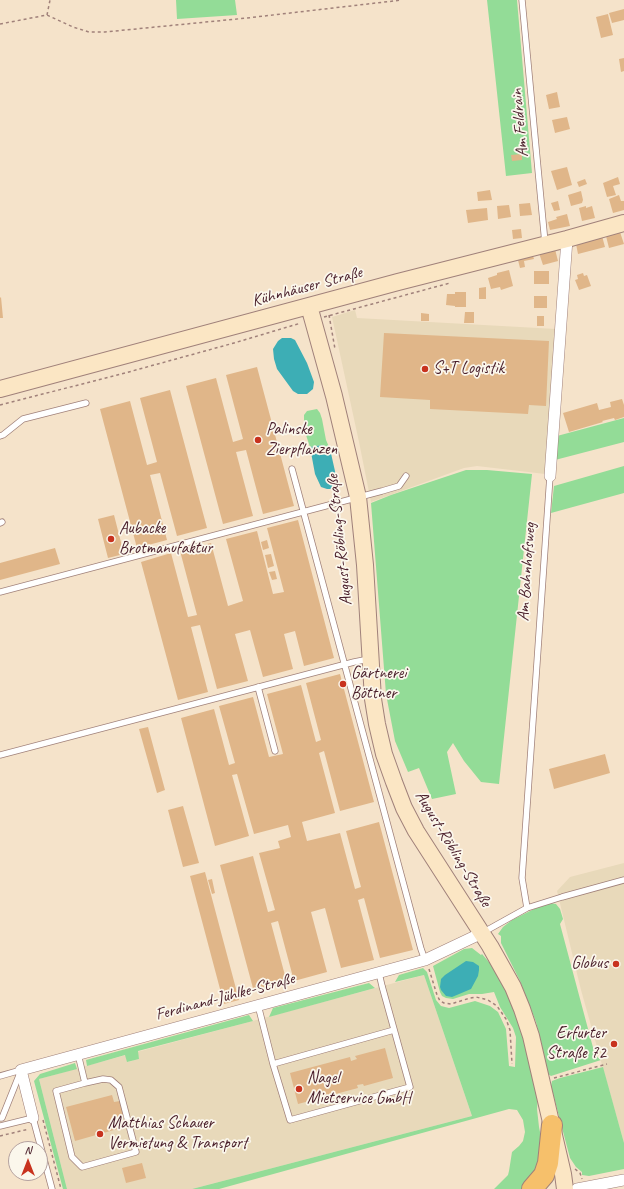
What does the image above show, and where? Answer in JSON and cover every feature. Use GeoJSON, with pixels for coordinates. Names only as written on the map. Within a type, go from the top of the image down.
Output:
{"type":"FeatureCollection","features":[{"type":"Feature","properties":{"kind":"highway"},"geometry":{"type":"LineString","coordinates":[[532,1189],[544,1175],[548,1162],[552,1125]]}},
{"type":"Feature","properties":{"kind":"street","name":"Kühnhäuser Straße"},"geometry":{"type":"LineString","coordinates":[[0,389],[624,223]]}},
{"type":"Feature","properties":{"kind":"street","name":"Am Bahnhofsweg"},"geometry":{"type":"LineString","coordinates":[[550,476],[567,239]]}},
{"type":"Feature","properties":{"kind":"street","name":"August-Röbling-Straße"},"geometry":{"type":"LineString","coordinates":[[308,306],[342,427],[358,497],[365,565],[373,699],[384,754],[404,808],[416,830],[482,933],[513,987],[531,1036],[563,1174],[564,1189]]}},
{"type":"Feature","properties":{"kind":"street","name":"Ferdinand-Jühlke-Straße"},"geometry":{"type":"LineString","coordinates":[[20,1070],[425,960],[482,933]]}},
{"type":"Feature","properties":{"kind":"street"},"geometry":{"type":"LineString","coordinates":[[20,1070],[37,1121]]}},
{"type":"Feature","properties":{"kind":"street"},"geometry":{"type":"LineString","coordinates":[[581,1188],[624,1180]]}},
{"type":"Feature","properties":{"kind":"lane","name":"Am Feldrain"},"geometry":{"type":"LineString","coordinates":[[522,0],[546,244]]}},
{"type":"Feature","properties":{"kind":"lane"},"geometry":{"type":"LineString","coordinates":[[0,436],[23,419],[86,403]]}},
{"type":"Feature","properties":{"kind":"lane"},"geometry":{"type":"LineString","coordinates":[[292,469],[418,942],[425,960]]}},
{"type":"Feature","properties":{"kind":"lane"},"geometry":{"type":"LineString","coordinates":[[0,592],[399,486],[406,476]]}},
{"type":"Feature","properties":{"kind":"lane","name":"Am Bahnhofsweg"},"geometry":{"type":"LineString","coordinates":[[527,908],[522,878],[550,476]]}},
{"type":"Feature","properties":{"kind":"lane"},"geometry":{"type":"LineString","coordinates":[[0,755],[345,664],[370,659]]}},
{"type":"Feature","properties":{"kind":"lane"},"geometry":{"type":"LineString","coordinates":[[258,687],[275,751]]}},
{"type":"Feature","properties":{"kind":"lane"},"geometry":{"type":"LineString","coordinates":[[482,933],[527,908],[624,880]]}},
{"type":"Feature","properties":{"kind":"lane"},"geometry":{"type":"LineString","coordinates":[[258,1005],[273,1064],[290,1120],[410,1087],[379,973]]}},
{"type":"Feature","properties":{"kind":"lane"},"geometry":{"type":"LineString","coordinates":[[273,1064],[394,1030]]}},
{"type":"Feature","properties":{"kind":"lane"},"geometry":{"type":"LineString","coordinates":[[78,1054],[85,1083]]}},
{"type":"Feature","properties":{"kind":"lane"},"geometry":{"type":"LineString","coordinates":[[0,1076],[20,1070]]}},
{"type":"Feature","properties":{"kind":"lane"},"geometry":{"type":"LineString","coordinates":[[1,1118],[2,1111],[20,1070]]}},
{"type":"Feature","properties":{"kind":"lane"},"geometry":{"type":"LineString","coordinates":[[103,1079],[111,1080],[119,1087],[136,1152],[82,1167],[72,1157],[56,1092],[85,1083],[103,1079]]}},
{"type":"Feature","properties":{"kind":"lane"},"geometry":{"type":"LineString","coordinates":[[0,1126],[37,1121],[52,1189]]}},
{"type":"Feature","properties":{"kind":"path"},"geometry":{"type":"LineString","coordinates":[[47,15],[50,0]]}},
{"type":"Feature","properties":{"kind":"path"},"geometry":{"type":"LineString","coordinates":[[0,24],[47,15],[73,27],[89,32],[105,32],[247,18],[402,0]]}},
{"type":"Feature","properties":{"kind":"path"},"geometry":{"type":"LineString","coordinates":[[336,353],[329,316],[454,282]]}},
{"type":"Feature","properties":{"kind":"path"},"geometry":{"type":"LineString","coordinates":[[0,405],[125,373],[234,343],[298,323]]}},
{"type":"Feature","properties":{"kind":"path"},"geometry":{"type":"LineString","coordinates":[[425,960],[440,1001],[451,1004],[476,997],[488,1000],[497,1006],[506,1019],[510,1030],[512,1064]]}},
{"type":"Feature","properties":{"kind":"path"},"geometry":{"type":"LineString","coordinates":[[548,1080],[607,1064]]}},
{"type":"Feature","properties":{"kind":"path"},"geometry":{"type":"LineString","coordinates":[[0,1136],[37,1121],[44,1124]]}},
{"type":"Feature","properties":{"kind":"path"},"geometry":{"type":"LineString","coordinates":[[37,1121],[44,1124]]}},
{"type":"Feature","properties":{"kind":"path"},"geometry":{"type":"LineString","coordinates":[[44,1124],[61,1189]]}},
{"type":"Feature","properties":{"kind":"path"},"geometry":{"type":"LineString","coordinates":[[575,1169],[580,1173],[581,1188]]}},
{"type":"Feature","properties":{"kind":"shaded area"},"geometry":{"type":"Polygon","coordinates":[[[355,310],[357,318],[556,329],[545,474],[477,466],[464,468],[371,502],[332,317],[355,310]]]}},
{"type":"Feature","properties":{"kind":"shaded area"},"geometry":{"type":"Polygon","coordinates":[[[624,863],[624,1143],[581,990],[557,891],[570,877],[624,863]]]}},
{"type":"Feature","properties":{"kind":"shaded area","name":"Nagel Mietservice GmbH"},"geometry":{"type":"Polygon","coordinates":[[[424,975],[472,1116],[192,1189],[67,1189],[39,1079],[126,1055],[128,1062],[139,1059],[137,1052],[424,975]]]}},
{"type":"Feature","properties":{"kind":"green space"},"geometry":{"type":"Polygon","coordinates":[[[176,0],[235,0],[237,15],[177,19],[176,0]]]}},
{"type":"Feature","properties":{"kind":"green space"},"geometry":{"type":"Polygon","coordinates":[[[487,0],[517,0],[532,173],[506,176],[487,0]]]}},
{"type":"Feature","properties":{"kind":"green space"},"geometry":{"type":"Polygon","coordinates":[[[317,409],[322,419],[326,440],[330,449],[322,445],[310,447],[305,432],[304,415],[307,411],[317,409]]]}},
{"type":"Feature","properties":{"kind":"green space"},"geometry":{"type":"Polygon","coordinates":[[[624,418],[624,442],[555,460],[557,436],[624,418]]]}},
{"type":"Feature","properties":{"kind":"green space"},"geometry":{"type":"Polygon","coordinates":[[[624,466],[624,493],[551,513],[554,486],[624,466]]]}},
{"type":"Feature","properties":{"kind":"green space"},"geometry":{"type":"Polygon","coordinates":[[[466,470],[487,470],[532,474],[499,784],[481,782],[464,761],[453,743],[447,752],[456,794],[432,799],[419,768],[408,772],[395,741],[386,694],[371,503],[466,470]]]}},
{"type":"Feature","properties":{"kind":"green space"},"geometry":{"type":"Polygon","coordinates":[[[550,903],[556,904],[560,909],[563,919],[560,924],[595,1055],[601,1060],[551,1076],[548,1074],[536,1022],[520,981],[501,943],[501,936],[498,934],[503,927],[512,920],[550,903]]]}},
{"type":"Feature","properties":{"kind":"green space"},"geometry":{"type":"Polygon","coordinates":[[[472,948],[481,955],[482,954],[495,969],[521,1021],[538,1097],[537,1109],[544,1152],[543,1163],[524,1188],[494,1189],[508,1175],[512,1152],[523,1141],[525,1132],[523,1120],[517,1110],[509,1109],[219,1189],[192,1189],[472,1116],[424,975],[395,982],[399,975],[423,968],[427,972],[436,1000],[441,1006],[449,1008],[475,1001],[490,1006],[498,1012],[506,1029],[509,1066],[515,1067],[516,1037],[513,1028],[500,1007],[494,992],[469,994],[453,999],[442,996],[440,992],[433,966],[464,949],[472,948]]]}},
{"type":"Feature","properties":{"kind":"green space"},"geometry":{"type":"Polygon","coordinates":[[[369,983],[375,988],[269,1017],[273,1008],[369,983]]]}},
{"type":"Feature","properties":{"kind":"green space"},"geometry":{"type":"Polygon","coordinates":[[[249,1015],[253,1021],[138,1051],[139,1059],[127,1062],[125,1055],[87,1066],[86,1060],[249,1015]]]}},
{"type":"Feature","properties":{"kind":"green space"},"geometry":{"type":"Polygon","coordinates":[[[75,1063],[77,1069],[39,1079],[67,1189],[63,1189],[34,1081],[40,1074],[75,1063]]]}},
{"type":"Feature","properties":{"kind":"green space"},"geometry":{"type":"Polygon","coordinates":[[[603,1067],[624,1143],[624,1169],[589,1176],[582,1175],[582,1172],[576,1167],[570,1158],[551,1086],[552,1081],[560,1078],[603,1067]]]}},
{"type":"Feature","properties":{"kind":"water"},"geometry":{"type":"Polygon","coordinates":[[[282,338],[291,338],[295,340],[307,363],[314,382],[313,389],[307,394],[298,394],[293,391],[277,369],[273,349],[282,338]]]}},
{"type":"Feature","properties":{"kind":"water"},"geometry":{"type":"Polygon","coordinates":[[[322,445],[330,449],[337,480],[336,486],[332,489],[321,487],[315,474],[310,447],[322,445]]]}},
{"type":"Feature","properties":{"kind":"water"},"geometry":{"type":"Polygon","coordinates":[[[466,961],[473,962],[479,966],[478,976],[471,989],[452,997],[446,996],[440,987],[441,979],[466,961]]]}},
{"type":"Feature","properties":{"kind":"building"},"geometry":{"type":"Polygon","coordinates":[[[624,9],[624,20],[612,23],[609,13],[624,9]]]}},
{"type":"Feature","properties":{"kind":"building"},"geometry":{"type":"Polygon","coordinates":[[[608,14],[613,35],[601,38],[596,17],[608,14]]]}},
{"type":"Feature","properties":{"kind":"building"},"geometry":{"type":"Polygon","coordinates":[[[624,58],[624,71],[621,72],[619,59],[624,58]]]}},
{"type":"Feature","properties":{"kind":"building"},"geometry":{"type":"Polygon","coordinates":[[[557,92],[560,107],[549,109],[546,95],[557,92]]]}},
{"type":"Feature","properties":{"kind":"building"},"geometry":{"type":"Polygon","coordinates":[[[567,117],[570,129],[555,133],[552,120],[567,117]]]}},
{"type":"Feature","properties":{"kind":"building"},"geometry":{"type":"Polygon","coordinates":[[[522,154],[522,160],[512,161],[511,155],[522,154]]]}},
{"type":"Feature","properties":{"kind":"building"},"geometry":{"type":"Polygon","coordinates":[[[567,167],[572,185],[557,190],[551,171],[567,167]]]}},
{"type":"Feature","properties":{"kind":"building"},"geometry":{"type":"Polygon","coordinates":[[[618,177],[620,184],[613,186],[616,195],[607,197],[603,183],[618,177]]]}},
{"type":"Feature","properties":{"kind":"building"},"geometry":{"type":"Polygon","coordinates":[[[585,179],[587,184],[579,187],[577,182],[585,179]]]}},
{"type":"Feature","properties":{"kind":"building"},"geometry":{"type":"Polygon","coordinates":[[[490,190],[492,200],[478,201],[477,192],[490,190]]]}},
{"type":"Feature","properties":{"kind":"building"},"geometry":{"type":"Polygon","coordinates":[[[581,191],[583,200],[582,203],[571,206],[568,195],[581,191]]]}},
{"type":"Feature","properties":{"kind":"building"},"geometry":{"type":"Polygon","coordinates":[[[619,195],[621,201],[624,201],[624,210],[613,213],[609,199],[619,195]]]}},
{"type":"Feature","properties":{"kind":"building"},"geometry":{"type":"Polygon","coordinates":[[[558,201],[560,210],[554,211],[551,203],[558,201]]]}},
{"type":"Feature","properties":{"kind":"building"},"geometry":{"type":"Polygon","coordinates":[[[530,203],[532,215],[520,216],[519,204],[530,203]]]}},
{"type":"Feature","properties":{"kind":"building"},"geometry":{"type":"Polygon","coordinates":[[[509,205],[511,217],[498,219],[497,206],[509,205]]]}},
{"type":"Feature","properties":{"kind":"building"},"geometry":{"type":"Polygon","coordinates":[[[586,206],[586,208],[592,206],[595,218],[582,221],[579,208],[586,206]]]}},
{"type":"Feature","properties":{"kind":"building"},"geometry":{"type":"Polygon","coordinates":[[[487,208],[488,220],[468,223],[466,210],[487,208]]]}},
{"type":"Feature","properties":{"kind":"building"},"geometry":{"type":"Polygon","coordinates":[[[567,214],[570,226],[550,230],[548,222],[557,219],[556,217],[567,214]]]}},
{"type":"Feature","properties":{"kind":"building"},"geometry":{"type":"Polygon","coordinates":[[[521,229],[522,238],[513,239],[512,230],[521,229]]]}},
{"type":"Feature","properties":{"kind":"building"},"geometry":{"type":"Polygon","coordinates":[[[620,232],[624,244],[609,248],[606,236],[620,232]]]}},
{"type":"Feature","properties":{"kind":"building"},"geometry":{"type":"Polygon","coordinates":[[[602,236],[605,247],[578,254],[576,244],[602,236]]]}},
{"type":"Feature","properties":{"kind":"building"},"geometry":{"type":"Polygon","coordinates":[[[555,249],[558,261],[543,265],[539,253],[555,249]]]}},
{"type":"Feature","properties":{"kind":"building"},"geometry":{"type":"Polygon","coordinates":[[[533,256],[534,259],[524,261],[525,267],[520,268],[518,260],[533,256]]]}},
{"type":"Feature","properties":{"kind":"building"},"geometry":{"type":"Polygon","coordinates":[[[509,270],[513,286],[501,290],[500,287],[491,289],[488,278],[497,275],[497,273],[509,270]]]}},
{"type":"Feature","properties":{"kind":"building"},"geometry":{"type":"Polygon","coordinates":[[[534,271],[549,271],[549,284],[534,284],[534,271]]]}},
{"type":"Feature","properties":{"kind":"building"},"geometry":{"type":"Polygon","coordinates":[[[583,273],[584,276],[587,275],[591,286],[579,290],[575,280],[578,279],[577,275],[583,273]]]}},
{"type":"Feature","properties":{"kind":"building"},"geometry":{"type":"Polygon","coordinates":[[[486,287],[486,299],[479,299],[479,288],[486,287]]]}},
{"type":"Feature","properties":{"kind":"building"},"geometry":{"type":"Polygon","coordinates":[[[455,292],[466,292],[466,307],[446,305],[447,294],[455,294],[455,292]]]}},
{"type":"Feature","properties":{"kind":"building"},"geometry":{"type":"Polygon","coordinates":[[[534,296],[547,296],[547,308],[534,308],[534,296]]]}},
{"type":"Feature","properties":{"kind":"building"},"geometry":{"type":"Polygon","coordinates":[[[1,297],[3,318],[0,318],[1,297]]]}},
{"type":"Feature","properties":{"kind":"building"},"geometry":{"type":"Polygon","coordinates":[[[465,312],[474,312],[474,323],[464,323],[465,312]]]}},
{"type":"Feature","properties":{"kind":"building"},"geometry":{"type":"Polygon","coordinates":[[[421,313],[429,314],[429,321],[421,321],[421,313]]]}},
{"type":"Feature","properties":{"kind":"building"},"geometry":{"type":"Polygon","coordinates":[[[537,316],[544,316],[544,326],[537,326],[537,316]]]}},
{"type":"Feature","properties":{"kind":"building"},"geometry":{"type":"Polygon","coordinates":[[[384,333],[549,341],[546,406],[529,405],[528,414],[430,409],[430,400],[380,397],[384,333]]]}},
{"type":"Feature","properties":{"kind":"building"},"geometry":{"type":"Polygon","coordinates":[[[257,367],[294,506],[263,514],[246,450],[236,452],[253,516],[223,524],[186,386],[216,378],[233,442],[243,439],[226,375],[257,367]]]}},
{"type":"Feature","properties":{"kind":"building"},"geometry":{"type":"Polygon","coordinates":[[[170,390],[207,528],[177,536],[160,473],[150,475],[167,540],[137,548],[100,409],[130,401],[147,465],[157,462],[140,398],[170,390]]]}},
{"type":"Feature","properties":{"kind":"building"},"geometry":{"type":"Polygon","coordinates":[[[622,399],[624,405],[624,417],[615,420],[614,418],[602,421],[603,422],[569,432],[563,413],[597,403],[599,410],[611,407],[610,402],[622,399]]]}},
{"type":"Feature","properties":{"kind":"building"},"geometry":{"type":"Polygon","coordinates":[[[114,515],[124,554],[108,558],[98,519],[114,515]]]}},
{"type":"Feature","properties":{"kind":"building"},"geometry":{"type":"Polygon","coordinates":[[[298,520],[334,658],[304,666],[295,631],[284,634],[293,669],[263,677],[250,630],[235,634],[248,681],[217,689],[200,625],[191,627],[208,692],[178,700],[141,562],[171,553],[188,617],[197,615],[180,551],[211,543],[228,606],[243,601],[226,539],[257,531],[273,594],[284,592],[267,528],[298,520]]]}},
{"type":"Feature","properties":{"kind":"building"},"geometry":{"type":"Polygon","coordinates":[[[267,540],[269,548],[263,550],[261,542],[267,540]]]}},
{"type":"Feature","properties":{"kind":"building"},"geometry":{"type":"Polygon","coordinates":[[[55,548],[60,564],[0,580],[0,563],[55,548]]]}},
{"type":"Feature","properties":{"kind":"building"},"geometry":{"type":"Polygon","coordinates":[[[271,554],[274,566],[268,568],[265,555],[271,554]]]}},
{"type":"Feature","properties":{"kind":"building"},"geometry":{"type":"Polygon","coordinates":[[[275,571],[277,579],[272,580],[269,572],[275,571]]]}},
{"type":"Feature","properties":{"kind":"building"},"geometry":{"type":"Polygon","coordinates":[[[340,674],[374,802],[340,811],[324,751],[319,753],[335,813],[302,822],[307,841],[340,833],[355,889],[361,887],[346,831],[379,822],[413,950],[380,958],[364,898],[358,900],[374,960],[341,968],[325,908],[311,912],[327,972],[294,981],[278,921],[271,923],[287,983],[254,992],[220,865],[253,856],[268,912],[275,910],[259,853],[280,848],[278,841],[291,837],[288,825],[254,834],[237,774],[232,775],[249,836],[215,846],[181,718],[214,709],[229,765],[235,763],[219,706],[253,697],[269,757],[283,754],[267,694],[301,685],[316,742],[321,740],[306,683],[340,674]]]}},
{"type":"Feature","properties":{"kind":"building"},"geometry":{"type":"Polygon","coordinates":[[[148,727],[165,790],[157,793],[139,729],[148,727]]]}},
{"type":"Feature","properties":{"kind":"building"},"geometry":{"type":"Polygon","coordinates":[[[605,754],[610,773],[554,789],[549,769],[605,754]]]}},
{"type":"Feature","properties":{"kind":"building"},"geometry":{"type":"Polygon","coordinates":[[[183,806],[199,863],[183,867],[168,810],[183,806]]]}},
{"type":"Feature","properties":{"kind":"building"},"geometry":{"type":"Polygon","coordinates":[[[205,872],[239,1000],[224,1004],[190,876],[205,872]]]}},
{"type":"Feature","properties":{"kind":"building"},"geometry":{"type":"Polygon","coordinates":[[[212,879],[215,893],[212,894],[208,880],[212,879]]]}},
{"type":"Feature","properties":{"kind":"building"},"geometry":{"type":"Polygon","coordinates":[[[385,1048],[393,1078],[364,1086],[363,1084],[357,1085],[358,1088],[298,1104],[290,1073],[350,1057],[351,1061],[357,1059],[355,1056],[385,1048]]]}},
{"type":"Feature","properties":{"kind":"building"},"geometry":{"type":"Polygon","coordinates":[[[112,1095],[114,1102],[120,1101],[125,1117],[118,1119],[121,1128],[75,1141],[66,1107],[112,1095]]]}},
{"type":"Feature","properties":{"kind":"building"},"geometry":{"type":"Polygon","coordinates":[[[142,1163],[146,1178],[126,1183],[122,1168],[142,1163]]]}},
{"type":"Feature","properties":{"kind":"place","name":"S+T Logistik"},"geometry":{"type":"Point","coordinates":[425,369]}},
{"type":"Feature","properties":{"kind":"place","name":"Palinske Zierpflanzen"},"geometry":{"type":"Point","coordinates":[258,440]}},
{"type":"Feature","properties":{"kind":"place","name":"Aubacke Brotmanufaktur"},"geometry":{"type":"Point","coordinates":[111,539]}},
{"type":"Feature","properties":{"kind":"place","name":"Gärtnerei Böttner"},"geometry":{"type":"Point","coordinates":[343,684]}},
{"type":"Feature","properties":{"kind":"place","name":"Globus"},"geometry":{"type":"Point","coordinates":[616,964]}},
{"type":"Feature","properties":{"kind":"place","name":"Erfurter Straße 72"},"geometry":{"type":"Point","coordinates":[614,1044]}},
{"type":"Feature","properties":{"kind":"place","name":"Nagel Mietservice GmbH"},"geometry":{"type":"Point","coordinates":[299,1089]}},
{"type":"Feature","properties":{"kind":"place","name":"Matthias Schauer Vermietung & Transport"},"geometry":{"type":"Point","coordinates":[100,1134]}}]}
